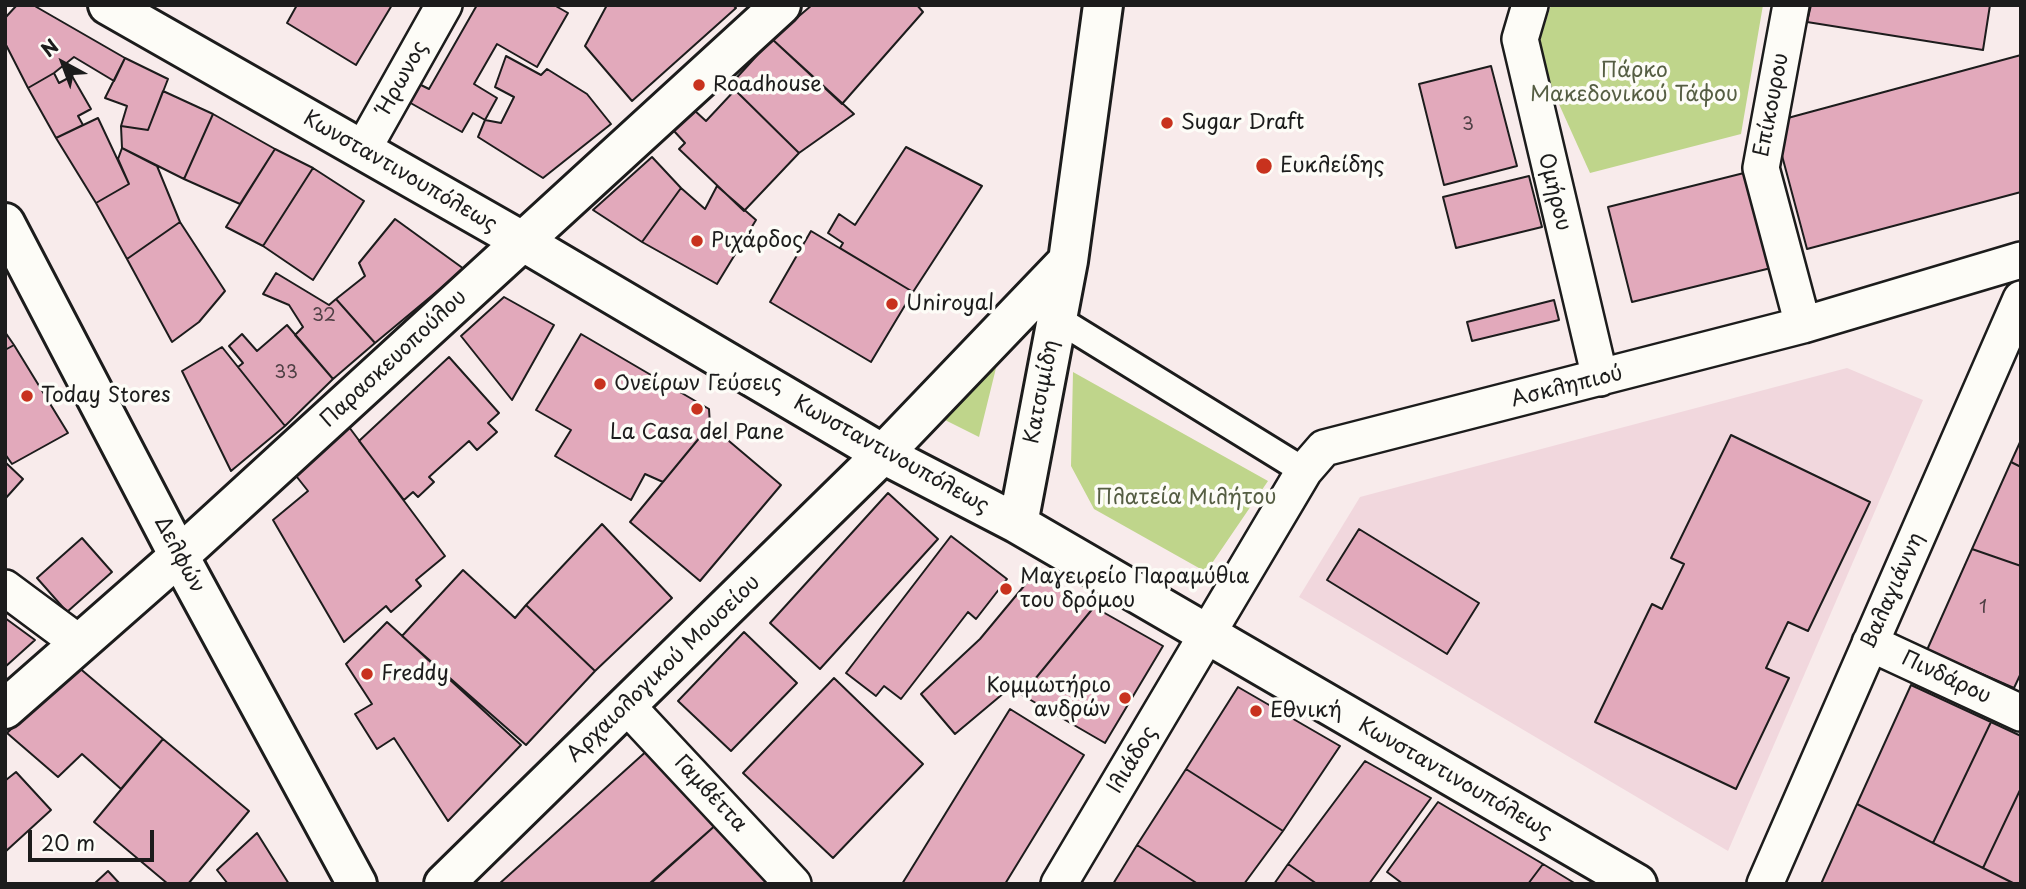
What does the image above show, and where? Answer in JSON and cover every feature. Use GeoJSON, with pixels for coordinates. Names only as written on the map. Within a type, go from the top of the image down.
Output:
{"type":"FeatureCollection","features":[{"type":"Feature","properties":{"kind":"street","name":"Κωνσταντινουπόλεως"},"geometry":{"type":"LineString","coordinates":[[108,5],[522,242],[883,454],[1018,524],[1637,884]]}},
{"type":"Feature","properties":{"kind":"street","name":"Ήρωνος"},"geometry":{"type":"LineString","coordinates":[[362,150],[443,5]]}},
{"type":"Feature","properties":{"kind":"street","name":"Παρασκευοπούλου"},"geometry":{"type":"LineString","coordinates":[[5,709],[179,556],[781,5]]}},
{"type":"Feature","properties":{"kind":"street","name":"Κατσιμίδη"},"geometry":{"type":"LineString","coordinates":[[1018,524],[1068,261],[1103,5]]}},
{"type":"Feature","properties":{"kind":"street","name":"Ομήρου"},"geometry":{"type":"LineString","coordinates":[[1530,5],[1520,39],[1600,378]]}},
{"type":"Feature","properties":{"kind":"street","name":"Επίκουρου"},"geometry":{"type":"LineString","coordinates":[[1791,5],[1761,168],[1803,325]]}},
{"type":"Feature","properties":{"kind":"street","name":"Δελφών"},"geometry":{"type":"LineString","coordinates":[[5,223],[179,556],[357,884]]}},
{"type":"Feature","properties":{"kind":"street","name":"Ασκληπιού"},"geometry":{"type":"LineString","coordinates":[[1208,636],[1304,471],[1324,448],[1803,325],[2021,260]]}},
{"type":"Feature","properties":{"kind":"street"},"geometry":{"type":"LineString","coordinates":[[883,454],[1068,261]]}},
{"type":"Feature","properties":{"kind":"street","name":"Βαλαγιάννη"},"geometry":{"type":"LineString","coordinates":[[1765,884],[1870,643],[2009,358],[2021,299]]}},
{"type":"Feature","properties":{"kind":"street"},"geometry":{"type":"LineString","coordinates":[[1056,318],[1304,471]]}},
{"type":"Feature","properties":{"kind":"street","name":"Αρχαιολογικού Μουσείου"},"geometry":{"type":"LineString","coordinates":[[444,884],[883,454]]}},
{"type":"Feature","properties":{"kind":"street"},"geometry":{"type":"LineString","coordinates":[[5,588],[79,643]]}},
{"type":"Feature","properties":{"kind":"street","name":"Ιλιάδος"},"geometry":{"type":"LineString","coordinates":[[1059,884],[1208,636]]}},
{"type":"Feature","properties":{"kind":"street","name":"Πινδάρου"},"geometry":{"type":"LineString","coordinates":[[1870,643],[2021,713]]}},
{"type":"Feature","properties":{"kind":"street","name":"Γαμβέττα"},"geometry":{"type":"LineString","coordinates":[[626,705],[793,884]]}},
{"type":"Feature","properties":{"kind":"shaded area"},"geometry":{"type":"Polygon","coordinates":[[[1847,368],[1923,400],[1728,851],[1299,597],[1360,497],[1847,368]]]}},
{"type":"Feature","properties":{"kind":"green space","name":"Πάρκο Μακεδονικού Τάφου"},"geometry":{"type":"Polygon","coordinates":[[[1551,5],[1763,5],[1741,134],[1590,173],[1536,53],[1551,5]]]}},
{"type":"Feature","properties":{"kind":"green space"},"geometry":{"type":"Polygon","coordinates":[[[993,363],[997,364],[979,437],[937,416],[993,363]]]}},
{"type":"Feature","properties":{"kind":"green space","name":"Πλατεία Μιλήτου"},"geometry":{"type":"Polygon","coordinates":[[[1073,372],[1268,481],[1206,572],[1094,509],[1071,466],[1073,372]]]}},
{"type":"Feature","properties":{"kind":"building"},"geometry":{"type":"Polygon","coordinates":[[[17,5],[33,5],[125,58],[114,81],[74,57],[28,88],[5,43],[5,18],[17,5]]]}},
{"type":"Feature","properties":{"kind":"building"},"geometry":{"type":"Polygon","coordinates":[[[297,5],[392,5],[356,65],[287,23],[297,5]]]}},
{"type":"Feature","properties":{"kind":"building"},"geometry":{"type":"Polygon","coordinates":[[[477,5],[554,5],[568,13],[537,67],[497,44],[474,84],[497,98],[485,120],[473,113],[462,132],[407,101],[417,83],[429,89],[477,5]]]}},
{"type":"Feature","properties":{"kind":"building"},"geometry":{"type":"Polygon","coordinates":[[[607,5],[733,5],[736,8],[632,101],[585,46],[607,5]]]}},
{"type":"Feature","properties":{"kind":"building"},"geometry":{"type":"Polygon","coordinates":[[[812,5],[917,5],[923,12],[842,104],[772,39],[812,5]]]}},
{"type":"Feature","properties":{"kind":"building"},"geometry":{"type":"Polygon","coordinates":[[[1811,5],[1990,5],[1983,50],[1807,22],[1811,5]]]}},
{"type":"Feature","properties":{"kind":"building"},"geometry":{"type":"Polygon","coordinates":[[[772,39],[854,114],[799,153],[730,85],[772,39]]]}},
{"type":"Feature","properties":{"kind":"building"},"geometry":{"type":"Polygon","coordinates":[[[2021,55],[2021,192],[1807,249],[1773,122],[2021,55]]]}},
{"type":"Feature","properties":{"kind":"building"},"geometry":{"type":"Polygon","coordinates":[[[506,56],[541,75],[547,69],[587,94],[611,124],[543,178],[478,137],[485,120],[501,123],[514,97],[495,87],[506,56]]]}},
{"type":"Feature","properties":{"kind":"building"},"geometry":{"type":"Polygon","coordinates":[[[125,58],[168,79],[148,130],[121,126],[127,106],[105,98],[125,58]]]}},
{"type":"Feature","properties":{"kind":"building"},"geometry":{"type":"Polygon","coordinates":[[[1491,66],[1517,166],[1444,185],[1419,84],[1491,66]]]}},
{"type":"Feature","properties":{"kind":"building"},"geometry":{"type":"Polygon","coordinates":[[[54,73],[59,83],[72,76],[91,109],[78,116],[83,125],[56,138],[28,88],[54,73]]]}},
{"type":"Feature","properties":{"kind":"building"},"geometry":{"type":"Polygon","coordinates":[[[735,90],[799,153],[744,211],[679,149],[685,143],[674,131],[694,110],[706,121],[735,90]]]}},
{"type":"Feature","properties":{"kind":"building"},"geometry":{"type":"Polygon","coordinates":[[[163,91],[213,114],[184,179],[122,148],[121,126],[148,130],[163,91]]]}},
{"type":"Feature","properties":{"kind":"building"},"geometry":{"type":"Polygon","coordinates":[[[213,114],[275,149],[240,204],[184,179],[213,114]]]}},
{"type":"Feature","properties":{"kind":"building"},"geometry":{"type":"Polygon","coordinates":[[[98,118],[129,184],[96,203],[56,138],[98,118]]]}},
{"type":"Feature","properties":{"kind":"building"},"geometry":{"type":"Polygon","coordinates":[[[906,147],[982,186],[913,292],[840,248],[843,243],[828,233],[839,214],[855,225],[906,147]]]}},
{"type":"Feature","properties":{"kind":"building"},"geometry":{"type":"Polygon","coordinates":[[[122,148],[157,166],[180,222],[127,259],[96,203],[129,184],[118,159],[122,148]]]}},
{"type":"Feature","properties":{"kind":"building"},"geometry":{"type":"Polygon","coordinates":[[[275,149],[313,168],[263,246],[226,227],[275,149]]]}},
{"type":"Feature","properties":{"kind":"building"},"geometry":{"type":"Polygon","coordinates":[[[652,157],[681,188],[642,242],[593,210],[652,157]]]}},
{"type":"Feature","properties":{"kind":"building"},"geometry":{"type":"Polygon","coordinates":[[[313,168],[364,201],[313,280],[263,246],[313,168]]]}},
{"type":"Feature","properties":{"kind":"building"},"geometry":{"type":"Polygon","coordinates":[[[1748,172],[1771,268],[1632,302],[1608,207],[1748,172]]]}},
{"type":"Feature","properties":{"kind":"building"},"geometry":{"type":"Polygon","coordinates":[[[1529,176],[1542,227],[1456,248],[1443,197],[1529,176]]]}},
{"type":"Feature","properties":{"kind":"building"},"geometry":{"type":"Polygon","coordinates":[[[717,186],[756,220],[717,284],[642,242],[681,188],[705,209],[717,186]]]}},
{"type":"Feature","properties":{"kind":"building"},"geometry":{"type":"Polygon","coordinates":[[[395,219],[464,269],[375,343],[336,299],[365,276],[359,263],[395,219]]]}},
{"type":"Feature","properties":{"kind":"building"},"geometry":{"type":"Polygon","coordinates":[[[180,222],[225,291],[199,322],[172,342],[127,259],[180,222]]]}},
{"type":"Feature","properties":{"kind":"building"},"geometry":{"type":"Polygon","coordinates":[[[811,231],[913,292],[871,362],[770,302],[811,231]]]}},
{"type":"Feature","properties":{"kind":"building"},"geometry":{"type":"Polygon","coordinates":[[[276,273],[329,305],[336,299],[375,343],[333,379],[295,335],[303,327],[289,305],[263,294],[276,273]]]}},
{"type":"Feature","properties":{"kind":"building"},"geometry":{"type":"Polygon","coordinates":[[[504,297],[554,325],[512,400],[461,336],[504,297]]]}},
{"type":"Feature","properties":{"kind":"building"},"geometry":{"type":"Polygon","coordinates":[[[1554,300],[1559,320],[1472,341],[1467,322],[1554,300]]]}},
{"type":"Feature","properties":{"kind":"building"},"geometry":{"type":"Polygon","coordinates":[[[287,325],[333,379],[285,426],[238,367],[243,363],[229,346],[242,334],[257,351],[287,325]]]}},
{"type":"Feature","properties":{"kind":"building"},"geometry":{"type":"Polygon","coordinates":[[[5,332],[14,345],[5,350],[5,332]]]}},
{"type":"Feature","properties":{"kind":"building"},"geometry":{"type":"Polygon","coordinates":[[[581,334],[709,409],[710,425],[663,482],[645,474],[631,500],[555,456],[571,430],[536,410],[581,334]]]}},
{"type":"Feature","properties":{"kind":"building"},"geometry":{"type":"Polygon","coordinates":[[[14,345],[68,433],[12,464],[5,454],[5,350],[14,345]]]}},
{"type":"Feature","properties":{"kind":"building"},"geometry":{"type":"Polygon","coordinates":[[[222,347],[285,426],[231,471],[182,371],[222,347]]]}},
{"type":"Feature","properties":{"kind":"building"},"geometry":{"type":"Polygon","coordinates":[[[449,357],[499,413],[488,423],[497,432],[477,450],[469,441],[429,477],[434,482],[418,497],[413,492],[404,500],[359,441],[449,357]]]}},
{"type":"Feature","properties":{"kind":"building"},"geometry":{"type":"Polygon","coordinates":[[[710,425],[781,485],[700,581],[630,522],[710,425]]]}},
{"type":"Feature","properties":{"kind":"building"},"geometry":{"type":"Polygon","coordinates":[[[349,427],[445,556],[416,580],[421,586],[391,612],[386,606],[344,642],[273,520],[308,491],[293,472],[349,427]]]}},
{"type":"Feature","properties":{"kind":"building"},"geometry":{"type":"Polygon","coordinates":[[[1731,435],[1870,502],[1808,631],[1788,622],[1766,668],[1789,678],[1736,789],[1595,722],[1652,604],[1662,609],[1684,564],[1671,558],[1731,435]]]}},
{"type":"Feature","properties":{"kind":"building"},"geometry":{"type":"Polygon","coordinates":[[[2021,440],[2021,467],[2011,462],[2021,440]]]}},
{"type":"Feature","properties":{"kind":"building"},"geometry":{"type":"Polygon","coordinates":[[[5,462],[23,479],[5,499],[5,462]]]}},
{"type":"Feature","properties":{"kind":"building"},"geometry":{"type":"Polygon","coordinates":[[[2011,462],[2021,467],[2021,566],[1972,549],[2011,462]]]}},
{"type":"Feature","properties":{"kind":"building"},"geometry":{"type":"Polygon","coordinates":[[[888,493],[938,539],[820,669],[770,623],[888,493]]]}},
{"type":"Feature","properties":{"kind":"building"},"geometry":{"type":"Polygon","coordinates":[[[602,524],[672,598],[595,671],[526,605],[602,524]]]}},
{"type":"Feature","properties":{"kind":"building"},"geometry":{"type":"Polygon","coordinates":[[[1359,529],[1479,603],[1447,654],[1327,580],[1359,529]]]}},
{"type":"Feature","properties":{"kind":"building"},"geometry":{"type":"Polygon","coordinates":[[[951,536],[1007,579],[976,619],[968,612],[901,699],[884,686],[876,696],[846,673],[951,536]]]}},
{"type":"Feature","properties":{"kind":"building"},"geometry":{"type":"Polygon","coordinates":[[[82,538],[112,572],[67,612],[37,578],[82,538]]]}},
{"type":"Feature","properties":{"kind":"building"},"geometry":{"type":"Polygon","coordinates":[[[1972,549],[2021,566],[2021,673],[2014,688],[1927,650],[1972,549]]]}},
{"type":"Feature","properties":{"kind":"building"},"geometry":{"type":"Polygon","coordinates":[[[463,570],[515,618],[526,605],[595,671],[526,745],[402,636],[463,570]]]}},
{"type":"Feature","properties":{"kind":"building"},"geometry":{"type":"Polygon","coordinates":[[[1034,574],[1094,607],[1022,695],[1011,687],[955,734],[921,694],[980,639],[1034,574]]]}},
{"type":"Feature","properties":{"kind":"building"},"geometry":{"type":"Polygon","coordinates":[[[1094,607],[1163,646],[1105,743],[1022,695],[1094,607]]]}},
{"type":"Feature","properties":{"kind":"building"},"geometry":{"type":"Polygon","coordinates":[[[5,618],[35,640],[5,667],[5,618]]]}},
{"type":"Feature","properties":{"kind":"building"},"geometry":{"type":"Polygon","coordinates":[[[387,622],[521,745],[448,821],[394,738],[377,749],[355,714],[372,704],[346,664],[387,622]]]}},
{"type":"Feature","properties":{"kind":"building"},"geometry":{"type":"Polygon","coordinates":[[[744,632],[797,683],[731,751],[678,701],[744,632]]]}},
{"type":"Feature","properties":{"kind":"building"},"geometry":{"type":"Polygon","coordinates":[[[77,666],[163,739],[121,789],[82,754],[58,777],[7,733],[77,666]]]}},
{"type":"Feature","properties":{"kind":"building"},"geometry":{"type":"Polygon","coordinates":[[[834,678],[923,764],[833,858],[743,773],[834,678]]]}},
{"type":"Feature","properties":{"kind":"building"},"geometry":{"type":"Polygon","coordinates":[[[1911,685],[1991,722],[1933,843],[1857,804],[1911,685]]]}},
{"type":"Feature","properties":{"kind":"building"},"geometry":{"type":"Polygon","coordinates":[[[1238,687],[1340,746],[1283,831],[1186,769],[1238,687]]]}},
{"type":"Feature","properties":{"kind":"building"},"geometry":{"type":"Polygon","coordinates":[[[1010,709],[1084,755],[1005,884],[902,884],[1010,709]]]}},
{"type":"Feature","properties":{"kind":"building"},"geometry":{"type":"Polygon","coordinates":[[[1991,722],[2021,736],[2021,788],[1983,868],[1933,843],[1991,722]]]}},
{"type":"Feature","properties":{"kind":"building"},"geometry":{"type":"Polygon","coordinates":[[[163,739],[249,811],[188,884],[168,884],[94,822],[163,739]]]}},
{"type":"Feature","properties":{"kind":"building"},"geometry":{"type":"Polygon","coordinates":[[[650,748],[718,823],[650,884],[499,884],[650,748]]]}},
{"type":"Feature","properties":{"kind":"building"},"geometry":{"type":"Polygon","coordinates":[[[1365,761],[1431,798],[1369,884],[1317,884],[1288,864],[1365,761]]]}},
{"type":"Feature","properties":{"kind":"building"},"geometry":{"type":"Polygon","coordinates":[[[1186,769],[1283,831],[1244,884],[1198,884],[1137,845],[1186,769]]]}},
{"type":"Feature","properties":{"kind":"building"},"geometry":{"type":"Polygon","coordinates":[[[16,772],[51,810],[5,852],[5,779],[16,772]]]}},
{"type":"Feature","properties":{"kind":"building"},"geometry":{"type":"Polygon","coordinates":[[[2021,788],[2021,884],[2015,884],[1983,868],[2021,788]]]}},
{"type":"Feature","properties":{"kind":"building"},"geometry":{"type":"Polygon","coordinates":[[[1438,802],[1543,864],[1528,884],[1403,884],[1387,872],[1438,802]]]}},
{"type":"Feature","properties":{"kind":"building"},"geometry":{"type":"Polygon","coordinates":[[[1857,804],[1933,843],[2015,884],[1821,884],[1857,804]]]}},
{"type":"Feature","properties":{"kind":"building"},"geometry":{"type":"Polygon","coordinates":[[[718,823],[772,884],[650,883],[718,823]]]}},
{"type":"Feature","properties":{"kind":"building"},"geometry":{"type":"Polygon","coordinates":[[[257,833],[289,884],[228,884],[217,870],[257,833]]]}},
{"type":"Feature","properties":{"kind":"building"},"geometry":{"type":"Polygon","coordinates":[[[1137,845],[1198,884],[1113,884],[1137,845]]]}},
{"type":"Feature","properties":{"kind":"building"},"geometry":{"type":"Polygon","coordinates":[[[1288,864],[1317,884],[1274,884],[1288,864]]]}},
{"type":"Feature","properties":{"kind":"building"},"geometry":{"type":"Polygon","coordinates":[[[1543,864],[1576,884],[1528,884],[1543,864]]]}},
{"type":"Feature","properties":{"kind":"building"},"geometry":{"type":"Polygon","coordinates":[[[108,871],[120,884],[94,884],[108,871]]]}},
{"type":"Feature","properties":{"kind":"place","name":"Roadhouse"},"geometry":{"type":"Point","coordinates":[699,85]}},
{"type":"Feature","properties":{"kind":"place","name":"Sugar Draft"},"geometry":{"type":"Point","coordinates":[1167,123]}},
{"type":"Feature","properties":{"kind":"place","name":"Ευκλείδης"},"geometry":{"type":"Point","coordinates":[1264,166]}},
{"type":"Feature","properties":{"kind":"place","name":"Ριχάρδος"},"geometry":{"type":"Point","coordinates":[697,241]}},
{"type":"Feature","properties":{"kind":"place","name":"Uniroyal"},"geometry":{"type":"Point","coordinates":[892,304]}},
{"type":"Feature","properties":{"kind":"place","name":"Ονείρων Γεύσεις"},"geometry":{"type":"Point","coordinates":[600,384]}},
{"type":"Feature","properties":{"kind":"place","name":"Today Stores"},"geometry":{"type":"Point","coordinates":[27,396]}},
{"type":"Feature","properties":{"kind":"place","name":"La Casa del Pane"},"geometry":{"type":"Point","coordinates":[697,409]}},
{"type":"Feature","properties":{"kind":"place","name":"Μαγειρείο Παραμύθια του δρόμου"},"geometry":{"type":"Point","coordinates":[1006,589]}},
{"type":"Feature","properties":{"kind":"place","name":"Freddy"},"geometry":{"type":"Point","coordinates":[367,674]}},
{"type":"Feature","properties":{"kind":"place","name":"Κομμωτήριο ανδρών"},"geometry":{"type":"Point","coordinates":[1125,698]}},
{"type":"Feature","properties":{"kind":"place","name":"Εθνική"},"geometry":{"type":"Point","coordinates":[1256,711]}}]}
